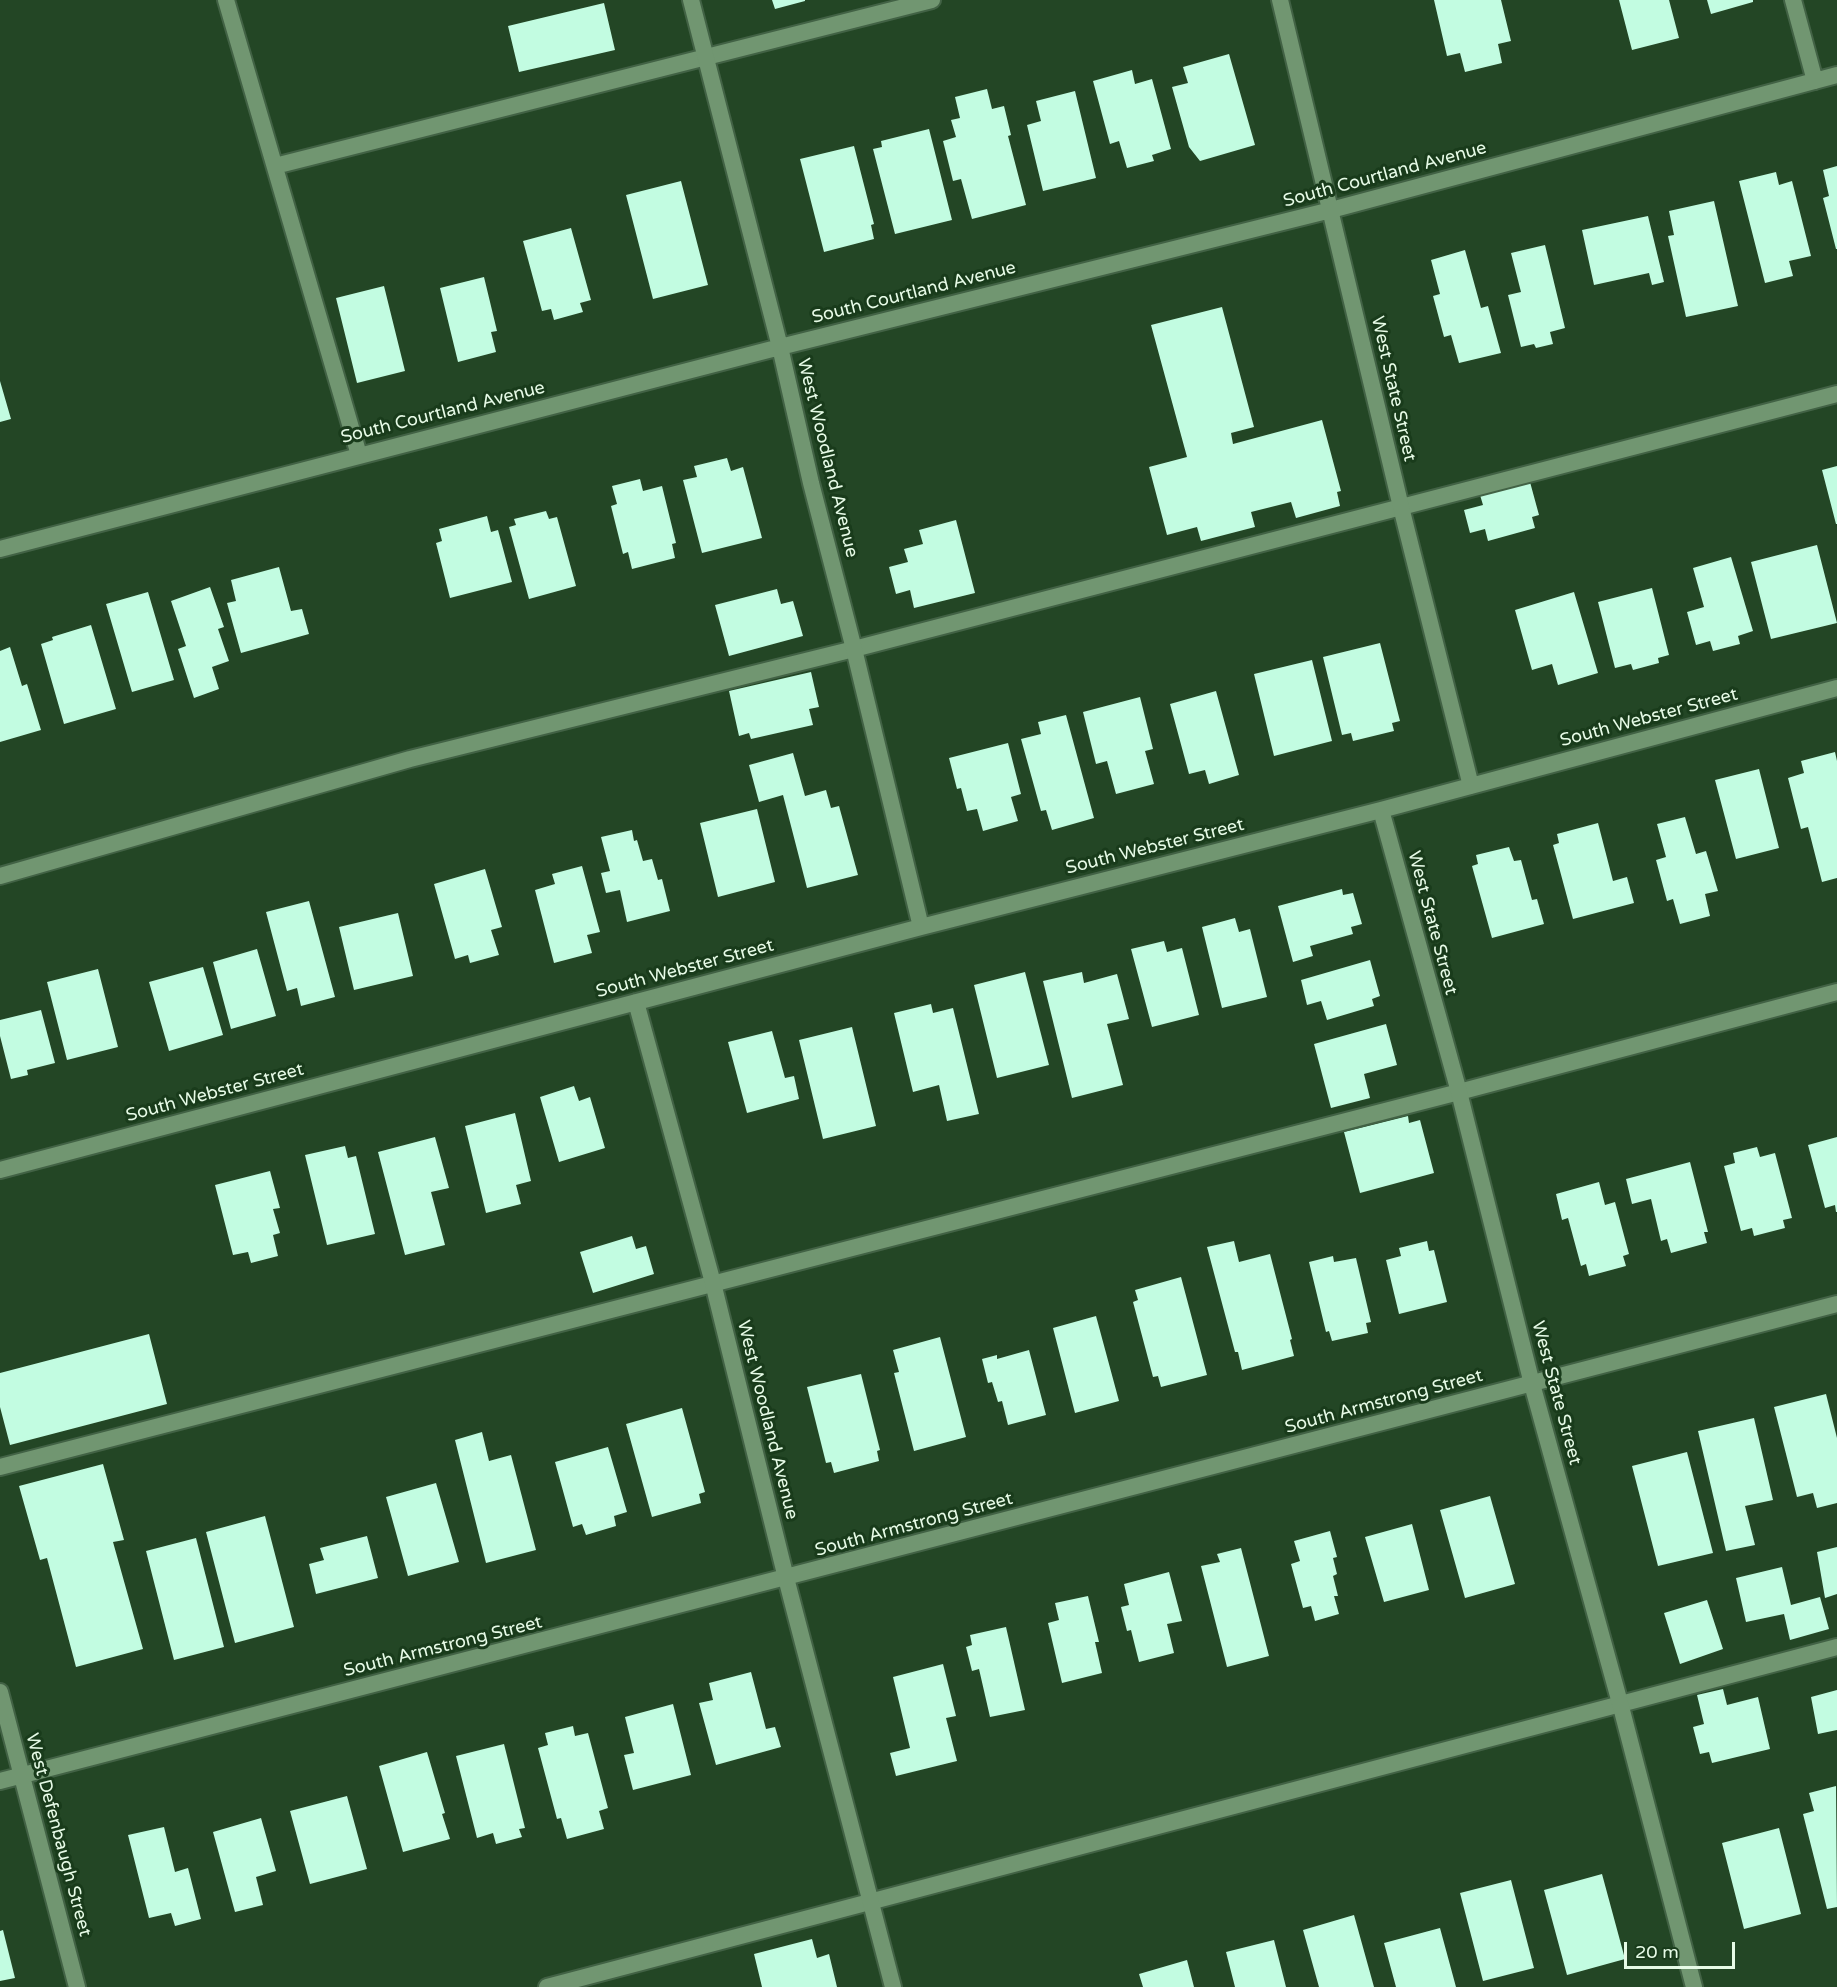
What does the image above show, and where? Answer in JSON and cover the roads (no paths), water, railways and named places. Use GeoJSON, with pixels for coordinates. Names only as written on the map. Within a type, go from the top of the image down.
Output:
{"type":"FeatureCollection","features":[{"type":"Feature","properties":{"kind":"street"},"geometry":{"type":"LineString","coordinates":[[226,0],[359,455]]}},
{"type":"Feature","properties":{"kind":"street","name":"West Woodland Avenue"},"geometry":{"type":"LineString","coordinates":[[691,0],[780,347],[811,483],[921,927]]}},
{"type":"Feature","properties":{"kind":"street"},"geometry":{"type":"LineString","coordinates":[[275,166],[932,0]]}},
{"type":"Feature","properties":{"kind":"street","name":"West State Street"},"geometry":{"type":"LineString","coordinates":[[1280,0],[1401,507],[1471,786]]}},
{"type":"Feature","properties":{"kind":"street"},"geometry":{"type":"LineString","coordinates":[[1793,0],[1815,81]]}},
{"type":"Feature","properties":{"kind":"street","name":"South Courtland Avenue"},"geometry":{"type":"LineString","coordinates":[[0,549],[780,347],[1331,210],[1837,75]]}},
{"type":"Feature","properties":{"kind":"street"},"geometry":{"type":"LineString","coordinates":[[0,876],[410,759],[854,650],[1837,394]]}},
{"type":"Feature","properties":{"kind":"street","name":"South Webster Street"},"geometry":{"type":"LineString","coordinates":[[0,1170],[921,927],[1381,810],[1837,688]]}},
{"type":"Feature","properties":{"kind":"street","name":"West State Street"},"geometry":{"type":"LineString","coordinates":[[1381,810],[1459,1092],[1532,1383],[1620,1703],[1694,1987]]}},
{"type":"Feature","properties":{"kind":"street"},"geometry":{"type":"LineString","coordinates":[[0,1467],[1459,1092],[1837,992]]}},
{"type":"Feature","properties":{"kind":"street","name":"West Woodland Avenue"},"geometry":{"type":"LineString","coordinates":[[636,1002],[712,1283],[893,1987]]}},
{"type":"Feature","properties":{"kind":"street","name":"South Armstrong Street"},"geometry":{"type":"LineString","coordinates":[[0,1781],[1837,1304]]}},
{"type":"Feature","properties":{"kind":"street"},"geometry":{"type":"LineString","coordinates":[[547,1987],[1837,1647]]}},
{"type":"Feature","properties":{"kind":"street","name":"West Defenbaugh Street"},"geometry":{"type":"LineString","coordinates":[[0,1692],[77,1987]]}}]}
